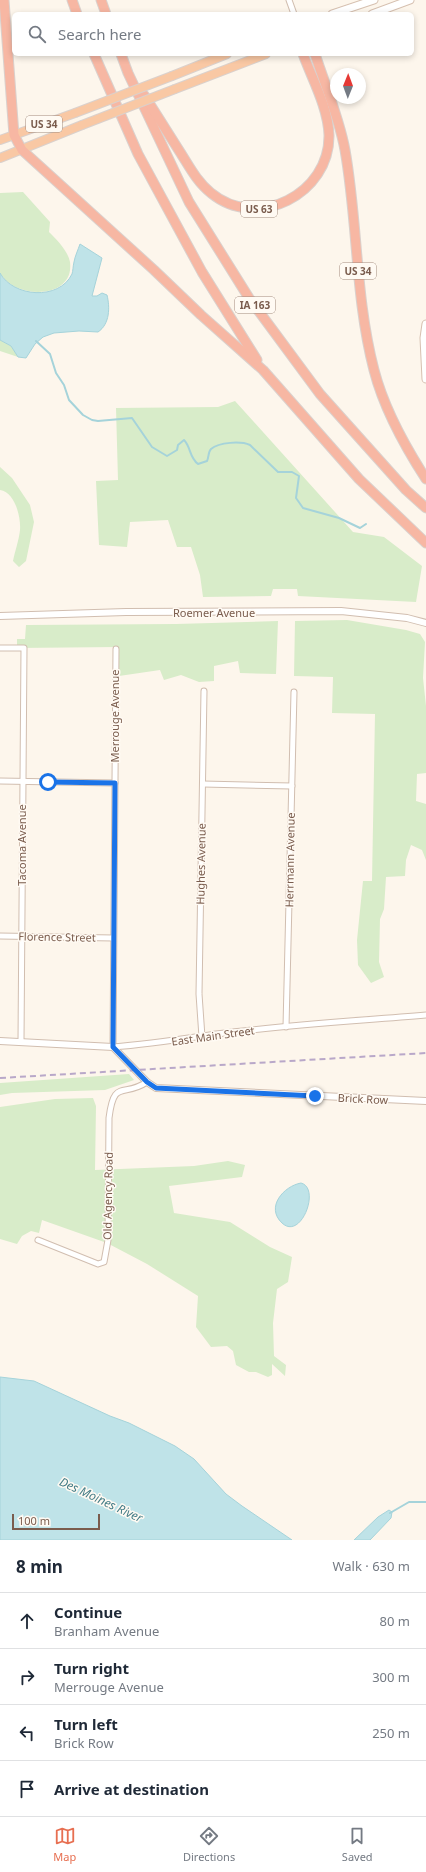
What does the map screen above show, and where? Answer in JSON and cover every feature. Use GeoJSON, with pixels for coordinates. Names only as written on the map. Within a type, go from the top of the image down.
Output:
{"type":"FeatureCollection","features":[{"type":"Feature","properties":{"kind":"highway"},"geometry":{"type":"LineString","coordinates":[[4,0],[14,136],[22,150],[263,370],[359,479],[426,543]]}},
{"type":"Feature","properties":{"kind":"highway"},"geometry":{"type":"LineString","coordinates":[[72,0],[76,12]]}},
{"type":"Feature","properties":{"kind":"highway"},"geometry":{"type":"LineString","coordinates":[[101,0],[105,12]]}},
{"type":"Feature","properties":{"kind":"highway","name":"IA 163"},"geometry":{"type":"LineString","coordinates":[[95,56],[138,154],[202,272],[263,370]]}},
{"type":"Feature","properties":{"kind":"highway","name":"US 63"},"geometry":{"type":"LineString","coordinates":[[122,56],[128,73],[204,187],[216,197],[240,208],[261,209],[280,204],[303,192],[318,174],[326,156],[328,141],[327,121],[304,56]]}},
{"type":"Feature","properties":{"kind":"highway","name":"US 34"},"geometry":{"type":"LineString","coordinates":[[0,140],[75,113],[222,56]]}},
{"type":"Feature","properties":{"kind":"highway"},"geometry":{"type":"LineString","coordinates":[[0,158],[261,56]]}},
{"type":"Feature","properties":{"kind":"highway","name":"US 34"},"geometry":{"type":"LineString","coordinates":[[316,56],[344,148],[365,328],[374,371],[389,413],[407,450],[426,479]]}},
{"type":"Feature","properties":{"kind":"highway","name":"IA 163"},"geometry":{"type":"LineString","coordinates":[[128,73],[189,202],[250,298],[320,394],[406,490],[426,508]]}},
{"type":"Feature","properties":{"kind":"main road"},"geometry":{"type":"LineString","coordinates":[[338,12],[374,0]]}},
{"type":"Feature","properties":{"kind":"main road"},"geometry":{"type":"LineString","coordinates":[[377,12],[410,0]]}},
{"type":"Feature","properties":{"kind":"main road"},"geometry":{"type":"LineString","coordinates":[[426,324],[424,338],[426,379]]}},
{"type":"Feature","properties":{"kind":"street"},"geometry":{"type":"LineString","coordinates":[[289,0],[293,12]]}},
{"type":"Feature","properties":{"kind":"street","name":"Roemer Avenue"},"geometry":{"type":"LineString","coordinates":[[0,616],[126,612],[341,611],[407,618],[426,623]]}},
{"type":"Feature","properties":{"kind":"street","name":"Tacoma Avenue"},"geometry":{"type":"LineString","coordinates":[[0,648],[24,648],[21,1041]]}},
{"type":"Feature","properties":{"kind":"street","name":"Merrouge Avenue"},"geometry":{"type":"LineString","coordinates":[[113,1047],[116,649]]}},
{"type":"Feature","properties":{"kind":"street","name":"Hughes Avenue"},"geometry":{"type":"LineString","coordinates":[[202,1037],[199,994],[204,691]]}},
{"type":"Feature","properties":{"kind":"street","name":"Herrmann Avenue"},"geometry":{"type":"LineString","coordinates":[[286,1027],[294,692]]}},
{"type":"Feature","properties":{"kind":"street"},"geometry":{"type":"LineString","coordinates":[[0,781],[115,783]]}},
{"type":"Feature","properties":{"kind":"street"},"geometry":{"type":"LineString","coordinates":[[203,784],[292,786]]}},
{"type":"Feature","properties":{"kind":"street","name":"Florence Street"},"geometry":{"type":"LineString","coordinates":[[0,936],[113,938]]}},
{"type":"Feature","properties":{"kind":"street","name":"East Main Street"},"geometry":{"type":"LineString","coordinates":[[0,1041],[113,1047],[154,1044],[286,1027],[426,1015]]}},
{"type":"Feature","properties":{"kind":"street","name":"Brick Row"},"geometry":{"type":"LineString","coordinates":[[113,1047],[147,1082],[156,1088],[426,1102]]}},
{"type":"Feature","properties":{"kind":"street","name":"Old Agency Road"},"geometry":{"type":"LineString","coordinates":[[38,1240],[98,1264],[104,1262],[108,1240],[109,1118],[111,1100],[116,1093],[125,1089],[138,1088],[147,1082]]}},
{"type":"Feature","properties":{"kind":"green space"},"geometry":{"type":"Polygon","coordinates":[[[23,192],[50,222],[49,232],[62,246],[69,258],[69,274],[63,284],[54,289],[42,292],[18,288],[8,282],[0,273],[0,193],[23,192]]]}},
{"type":"Feature","properties":{"kind":"green space"},"geometry":{"type":"Polygon","coordinates":[[[0,340],[11,346],[18,357],[0,351],[0,340]]]}},
{"type":"Feature","properties":{"kind":"green space"},"geometry":{"type":"Polygon","coordinates":[[[235,401],[353,532],[384,537],[422,566],[416,602],[298,596],[297,589],[273,589],[271,596],[203,597],[200,575],[191,547],[177,547],[168,520],[130,522],[127,547],[99,545],[96,481],[118,480],[116,408],[218,407],[235,401]]]}},
{"type":"Feature","properties":{"kind":"green space"},"geometry":{"type":"Polygon","coordinates":[[[0,467],[12,478],[30,505],[34,522],[26,561],[19,567],[13,561],[20,525],[18,512],[10,495],[0,490],[0,467]]]}},
{"type":"Feature","properties":{"kind":"green space"},"geometry":{"type":"Polygon","coordinates":[[[347,620],[406,630],[420,634],[425,642],[423,678],[426,706],[426,773],[417,774],[416,801],[426,804],[426,860],[422,850],[411,845],[406,860],[405,876],[386,877],[384,909],[380,919],[379,962],[384,977],[371,983],[358,965],[357,940],[363,881],[372,881],[375,714],[332,713],[333,677],[294,676],[295,621],[347,620]]]}},
{"type":"Feature","properties":{"kind":"green space"},"geometry":{"type":"Polygon","coordinates":[[[278,621],[276,674],[240,673],[238,661],[214,666],[214,681],[199,682],[181,675],[164,680],[160,670],[119,676],[118,647],[17,648],[17,639],[25,639],[26,625],[176,624],[278,621]]]}},
{"type":"Feature","properties":{"kind":"green space"},"geometry":{"type":"Polygon","coordinates":[[[129,1074],[134,1080],[105,1090],[12,1093],[0,1095],[0,1083],[129,1074]]]}},
{"type":"Feature","properties":{"kind":"green space"},"geometry":{"type":"Polygon","coordinates":[[[93,1098],[96,1106],[95,1170],[194,1166],[228,1161],[245,1165],[242,1177],[169,1186],[174,1213],[230,1222],[270,1247],[292,1257],[288,1282],[277,1289],[273,1323],[274,1356],[286,1365],[285,1376],[272,1364],[272,1375],[268,1377],[256,1372],[249,1372],[236,1365],[233,1351],[227,1346],[211,1347],[196,1327],[198,1296],[147,1264],[107,1243],[42,1220],[39,1233],[31,1231],[22,1236],[17,1244],[0,1239],[0,1107],[55,1099],[93,1098]]]}},
{"type":"Feature","properties":{"kind":"water"},"geometry":{"type":"Polygon","coordinates":[[[80,244],[102,258],[92,296],[97,296],[102,293],[107,295],[109,310],[105,325],[98,332],[79,331],[54,333],[43,337],[35,344],[26,358],[18,357],[11,346],[0,340],[0,273],[6,281],[25,291],[36,293],[57,289],[66,283],[72,274],[74,260],[80,244]]]}},
{"type":"Feature","properties":{"kind":"water"},"geometry":{"type":"Polygon","coordinates":[[[301,1183],[307,1187],[309,1203],[302,1220],[296,1225],[289,1227],[282,1223],[277,1217],[275,1210],[276,1204],[288,1188],[301,1183]]]}},
{"type":"Feature","properties":{"kind":"water","name":"Des Moines River"},"geometry":{"type":"Polygon","coordinates":[[[0,1377],[34,1381],[110,1416],[129,1423],[175,1446],[194,1459],[226,1494],[292,1540],[0,1540],[0,1377]]]}},
{"type":"Feature","properties":{"kind":"water"},"geometry":{"type":"Polygon","coordinates":[[[389,1510],[392,1512],[391,1518],[370,1540],[354,1540],[378,1517],[389,1510]]]}},
{"type":"Feature","properties":{"kind":"waterway"},"geometry":{"type":"LineString","coordinates":[[36,341],[50,354],[56,373],[64,385],[69,400],[83,415],[92,420],[98,421],[132,418],[152,447],[167,456],[177,450],[178,445],[184,440],[193,458],[198,464],[207,461],[210,450],[219,445],[236,443],[250,445],[278,472],[292,472],[299,476],[296,498],[303,508],[339,518],[360,528],[366,524]]}},
{"type":"Feature","properties":{"kind":"waterway"},"geometry":{"type":"LineString","coordinates":[[390,1513],[409,1502],[426,1502]]}},
{"type":"Feature","properties":{"kind":"railway"},"geometry":{"type":"LineString","coordinates":[[0,1078],[426,1053]]}},
{"type":"Feature","properties":{"kind":"route"},"geometry":{"type":"LineString","coordinates":[[48,782],[115,783],[113,1047],[147,1082],[156,1088],[315,1096]]}}]}
